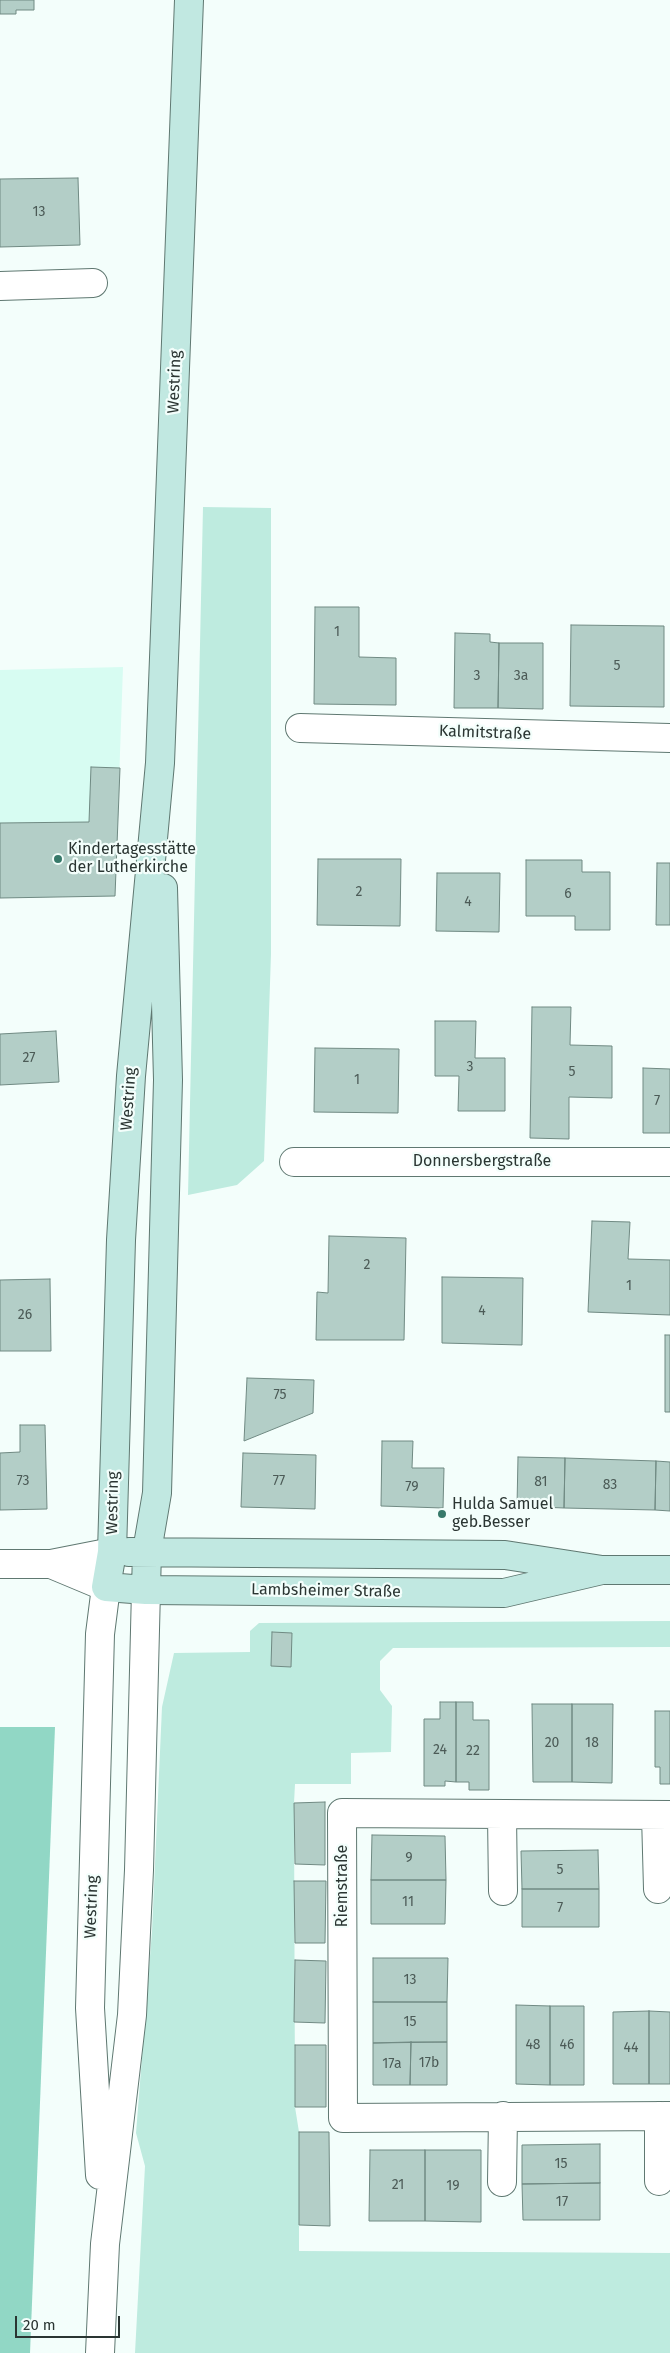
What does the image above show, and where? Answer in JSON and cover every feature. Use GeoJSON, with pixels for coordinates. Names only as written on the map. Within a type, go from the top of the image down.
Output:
{"type":"FeatureCollection","features":[{"type":"Feature","properties":{"kind":"main road","name":"Westring"},"geometry":{"type":"LineString","coordinates":[[106,1587],[112,1552],[121,1240],[130,1086],[160,763],[189,0]]}},
{"type":"Feature","properties":{"kind":"main road","name":"Westring"},"geometry":{"type":"LineString","coordinates":[[146,1590],[147,1551],[157,1493],[168,1080],[160,763]]}},
{"type":"Feature","properties":{"kind":"main road","name":"Lambsheimer Straße"},"geometry":{"type":"LineString","coordinates":[[112,1552],[505,1555],[602,1570],[670,1570]]}},
{"type":"Feature","properties":{"kind":"main road","name":"Lambsheimer Straße"},"geometry":{"type":"LineString","coordinates":[[106,1587],[146,1590],[504,1593],[602,1570]]}},
{"type":"Feature","properties":{"kind":"street"},"geometry":{"type":"LineString","coordinates":[[0,286],[93,283]]}},
{"type":"Feature","properties":{"kind":"street","name":"Kalmitstraße"},"geometry":{"type":"LineString","coordinates":[[300,728],[670,738]]}},
{"type":"Feature","properties":{"kind":"street","name":"Donnersbergstraße"},"geometry":{"type":"LineString","coordinates":[[294,1162],[670,1162]]}},
{"type":"Feature","properties":{"kind":"street","name":"Lambsheimer Straße"},"geometry":{"type":"LineString","coordinates":[[0,1564],[51,1564],[112,1552]]}},
{"type":"Feature","properties":{"kind":"street","name":"Lambsheimer Straße"},"geometry":{"type":"LineString","coordinates":[[51,1564],[106,1587]]}},
{"type":"Feature","properties":{"kind":"street","name":"Westring"},"geometry":{"type":"LineString","coordinates":[[104,2244],[90,2008],[100,1634],[106,1587]]}},
{"type":"Feature","properties":{"kind":"street","name":"Westring"},"geometry":{"type":"LineString","coordinates":[[100,2353],[104,2244],[132,2015],[139,1870],[146,1590]]}},
{"type":"Feature","properties":{"kind":"street","name":"Riemstraße"},"geometry":{"type":"LineString","coordinates":[[503,2116],[344,2118],[342,1813],[663,1815],[658,1890]]}},
{"type":"Feature","properties":{"kind":"street"},"geometry":{"type":"LineString","coordinates":[[502,1815],[503,1891]]}},
{"type":"Feature","properties":{"kind":"street"},"geometry":{"type":"LineString","coordinates":[[502,2182],[503,2116],[665,2116],[659,2181]]}},
{"type":"Feature","properties":{"kind":"shaded area"},"geometry":{"type":"Polygon","coordinates":[[[203,507],[271,508],[271,954],[264,1161],[237,1185],[188,1195],[203,507]]]}},
{"type":"Feature","properties":{"kind":"shaded area"},"geometry":{"type":"Polygon","coordinates":[[[123,667],[115,896],[0,898],[0,670],[123,667]]]}},
{"type":"Feature","properties":{"kind":"shaded area"},"geometry":{"type":"Polygon","coordinates":[[[670,1621],[670,1647],[393,1648],[380,1661],[380,1690],[392,1706],[391,1752],[351,1753],[351,1784],[295,1784],[294,1803],[295,2107],[299,2132],[299,2251],[670,2253],[670,2353],[135,2353],[145,2166],[136,2133],[152,1931],[162,1707],[174,1653],[250,1652],[250,1631],[259,1623],[670,1621]]]}},
{"type":"Feature","properties":{"kind":"green space"},"geometry":{"type":"Polygon","coordinates":[[[0,1727],[55,1727],[30,2353],[0,2353],[0,1727]]]}},
{"type":"Feature","properties":{"kind":"building"},"geometry":{"type":"Polygon","coordinates":[[[0,0],[34,0],[34,10],[16,10],[16,14],[0,14],[0,0]]]}},
{"type":"Feature","properties":{"kind":"building"},"geometry":{"type":"Polygon","coordinates":[[[78,178],[80,245],[0,247],[0,179],[78,178]]]}},
{"type":"Feature","properties":{"kind":"building"},"geometry":{"type":"Polygon","coordinates":[[[315,607],[359,607],[359,657],[396,658],[396,705],[314,704],[315,607]]]}},
{"type":"Feature","properties":{"kind":"building"},"geometry":{"type":"Polygon","coordinates":[[[571,625],[664,626],[664,707],[570,706],[571,625]]]}},
{"type":"Feature","properties":{"kind":"building"},"geometry":{"type":"Polygon","coordinates":[[[455,633],[490,634],[490,642],[499,643],[498,708],[454,708],[455,633]]]}},
{"type":"Feature","properties":{"kind":"building"},"geometry":{"type":"Polygon","coordinates":[[[499,643],[543,643],[543,709],[498,708],[499,643]]]}},
{"type":"Feature","properties":{"kind":"building","name":"Kindertagesstätte der Lutherkirche"},"geometry":{"type":"Polygon","coordinates":[[[91,767],[120,768],[115,896],[0,898],[0,823],[89,822],[91,767]]]}},
{"type":"Feature","properties":{"kind":"building"},"geometry":{"type":"Polygon","coordinates":[[[318,859],[401,859],[400,926],[317,925],[318,859]]]}},
{"type":"Feature","properties":{"kind":"building"},"geometry":{"type":"Polygon","coordinates":[[[526,860],[582,860],[582,872],[610,872],[610,930],[575,930],[575,916],[526,916],[526,860]]]}},
{"type":"Feature","properties":{"kind":"building"},"geometry":{"type":"Polygon","coordinates":[[[657,863],[670,863],[670,925],[656,925],[657,863]]]}},
{"type":"Feature","properties":{"kind":"building"},"geometry":{"type":"Polygon","coordinates":[[[437,873],[500,873],[499,932],[436,931],[437,873]]]}},
{"type":"Feature","properties":{"kind":"building"},"geometry":{"type":"Polygon","coordinates":[[[532,1007],[571,1007],[570,1045],[612,1046],[612,1098],[569,1097],[569,1139],[530,1138],[532,1007]]]}},
{"type":"Feature","properties":{"kind":"building"},"geometry":{"type":"Polygon","coordinates":[[[435,1021],[476,1021],[475,1058],[505,1058],[505,1111],[458,1111],[459,1076],[435,1076],[435,1021]]]}},
{"type":"Feature","properties":{"kind":"building"},"geometry":{"type":"Polygon","coordinates":[[[56,1031],[59,1082],[0,1085],[0,1034],[56,1031]]]}},
{"type":"Feature","properties":{"kind":"building"},"geometry":{"type":"Polygon","coordinates":[[[315,1048],[399,1049],[398,1113],[314,1112],[315,1048]]]}},
{"type":"Feature","properties":{"kind":"building"},"geometry":{"type":"Polygon","coordinates":[[[643,1068],[670,1069],[670,1133],[643,1133],[643,1068]]]}},
{"type":"Feature","properties":{"kind":"building"},"geometry":{"type":"Polygon","coordinates":[[[592,1221],[630,1222],[628,1259],[670,1260],[670,1315],[588,1312],[592,1221]]]}},
{"type":"Feature","properties":{"kind":"building"},"geometry":{"type":"Polygon","coordinates":[[[329,1236],[406,1238],[404,1340],[316,1340],[317,1292],[328,1293],[329,1236]]]}},
{"type":"Feature","properties":{"kind":"building"},"geometry":{"type":"Polygon","coordinates":[[[442,1277],[523,1278],[522,1345],[442,1343],[442,1277]]]}},
{"type":"Feature","properties":{"kind":"building"},"geometry":{"type":"Polygon","coordinates":[[[50,1279],[51,1351],[0,1351],[0,1280],[50,1279]]]}},
{"type":"Feature","properties":{"kind":"building"},"geometry":{"type":"Polygon","coordinates":[[[665,1335],[670,1335],[670,1412],[665,1412],[665,1335]]]}},
{"type":"Feature","properties":{"kind":"building"},"geometry":{"type":"Polygon","coordinates":[[[247,1378],[314,1380],[313,1413],[244,1441],[247,1378]]]}},
{"type":"Feature","properties":{"kind":"building"},"geometry":{"type":"Polygon","coordinates":[[[20,1425],[45,1425],[47,1509],[0,1510],[0,1453],[20,1452],[20,1425]]]}},
{"type":"Feature","properties":{"kind":"building"},"geometry":{"type":"Polygon","coordinates":[[[382,1441],[413,1441],[412,1468],[444,1468],[443,1508],[381,1506],[382,1441]]]}},
{"type":"Feature","properties":{"kind":"building"},"geometry":{"type":"Polygon","coordinates":[[[243,1453],[316,1455],[315,1509],[241,1507],[243,1453]]]}},
{"type":"Feature","properties":{"kind":"building"},"geometry":{"type":"Polygon","coordinates":[[[518,1457],[565,1458],[564,1508],[517,1506],[518,1457]]]}},
{"type":"Feature","properties":{"kind":"building"},"geometry":{"type":"Polygon","coordinates":[[[565,1458],[656,1461],[655,1510],[564,1508],[565,1458]]]}},
{"type":"Feature","properties":{"kind":"building"},"geometry":{"type":"Polygon","coordinates":[[[656,1461],[670,1462],[670,1511],[655,1510],[656,1461]]]}},
{"type":"Feature","properties":{"kind":"building"},"geometry":{"type":"Polygon","coordinates":[[[272,1632],[292,1633],[291,1667],[271,1666],[272,1632]]]}},
{"type":"Feature","properties":{"kind":"building"},"geometry":{"type":"Polygon","coordinates":[[[440,1702],[456,1702],[456,1782],[445,1781],[445,1786],[424,1786],[424,1719],[440,1719],[440,1702]]]}},
{"type":"Feature","properties":{"kind":"building"},"geometry":{"type":"Polygon","coordinates":[[[456,1702],[473,1702],[473,1720],[489,1720],[489,1790],[469,1790],[469,1782],[456,1782],[456,1702]]]}},
{"type":"Feature","properties":{"kind":"building"},"geometry":{"type":"Polygon","coordinates":[[[532,1704],[572,1704],[572,1782],[533,1782],[532,1704]]]}},
{"type":"Feature","properties":{"kind":"building"},"geometry":{"type":"Polygon","coordinates":[[[572,1704],[613,1704],[612,1783],[572,1782],[572,1704]]]}},
{"type":"Feature","properties":{"kind":"building"},"geometry":{"type":"Polygon","coordinates":[[[655,1711],[670,1711],[670,1784],[660,1784],[660,1767],[655,1767],[655,1711]]]}},
{"type":"Feature","properties":{"kind":"building"},"geometry":{"type":"Polygon","coordinates":[[[325,1802],[325,1865],[295,1864],[294,1803],[325,1802]]]}},
{"type":"Feature","properties":{"kind":"building"},"geometry":{"type":"Polygon","coordinates":[[[372,1835],[445,1836],[446,1880],[371,1880],[372,1835]]]}},
{"type":"Feature","properties":{"kind":"building"},"geometry":{"type":"Polygon","coordinates":[[[598,1850],[599,1889],[522,1889],[521,1851],[598,1850]]]}},
{"type":"Feature","properties":{"kind":"building"},"geometry":{"type":"Polygon","coordinates":[[[371,1880],[446,1880],[445,1924],[371,1924],[371,1880]]]}},
{"type":"Feature","properties":{"kind":"building"},"geometry":{"type":"Polygon","coordinates":[[[294,1881],[326,1881],[325,1943],[295,1943],[294,1881]]]}},
{"type":"Feature","properties":{"kind":"building"},"geometry":{"type":"Polygon","coordinates":[[[522,1889],[599,1889],[599,1927],[522,1927],[522,1889]]]}},
{"type":"Feature","properties":{"kind":"building"},"geometry":{"type":"Polygon","coordinates":[[[373,1958],[448,1958],[447,2002],[373,2002],[373,1958]]]}},
{"type":"Feature","properties":{"kind":"building"},"geometry":{"type":"Polygon","coordinates":[[[295,1960],[326,1961],[325,2023],[294,2022],[295,1960]]]}},
{"type":"Feature","properties":{"kind":"building"},"geometry":{"type":"Polygon","coordinates":[[[373,2002],[447,2002],[447,2042],[373,2043],[373,2002]]]}},
{"type":"Feature","properties":{"kind":"building"},"geometry":{"type":"Polygon","coordinates":[[[516,2005],[550,2006],[550,2085],[516,2084],[516,2005]]]}},
{"type":"Feature","properties":{"kind":"building"},"geometry":{"type":"Polygon","coordinates":[[[550,2006],[584,2006],[584,2085],[550,2085],[550,2006]]]}},
{"type":"Feature","properties":{"kind":"building"},"geometry":{"type":"Polygon","coordinates":[[[649,2011],[670,2012],[670,2084],[649,2084],[649,2011]]]}},
{"type":"Feature","properties":{"kind":"building"},"geometry":{"type":"Polygon","coordinates":[[[649,2011],[649,2084],[613,2084],[613,2012],[649,2011]]]}},
{"type":"Feature","properties":{"kind":"building"},"geometry":{"type":"Polygon","coordinates":[[[411,2042],[410,2085],[373,2085],[373,2043],[411,2042]]]}},
{"type":"Feature","properties":{"kind":"building"},"geometry":{"type":"Polygon","coordinates":[[[411,2042],[447,2042],[447,2085],[410,2085],[411,2042]]]}},
{"type":"Feature","properties":{"kind":"building"},"geometry":{"type":"Polygon","coordinates":[[[295,2045],[326,2045],[326,2107],[295,2107],[295,2045]]]}},
{"type":"Feature","properties":{"kind":"building"},"geometry":{"type":"Polygon","coordinates":[[[299,2132],[329,2132],[330,2226],[299,2225],[299,2132]]]}},
{"type":"Feature","properties":{"kind":"building"},"geometry":{"type":"Polygon","coordinates":[[[600,2144],[600,2183],[522,2184],[522,2145],[600,2144]]]}},
{"type":"Feature","properties":{"kind":"building"},"geometry":{"type":"Polygon","coordinates":[[[370,2150],[425,2150],[425,2221],[369,2221],[370,2150]]]}},
{"type":"Feature","properties":{"kind":"building"},"geometry":{"type":"Polygon","coordinates":[[[425,2150],[481,2150],[481,2222],[425,2221],[425,2150]]]}},
{"type":"Feature","properties":{"kind":"building"},"geometry":{"type":"Polygon","coordinates":[[[600,2183],[600,2220],[523,2220],[522,2184],[600,2183]]]}},
{"type":"Feature","properties":{"kind":"place","name":"Kindertagesstätte der Lutherkirche"},"geometry":{"type":"Point","coordinates":[58,859]}},
{"type":"Feature","properties":{"kind":"place","name":"Hulda Samuel geb.Besser"},"geometry":{"type":"Point","coordinates":[442,1514]}}]}
